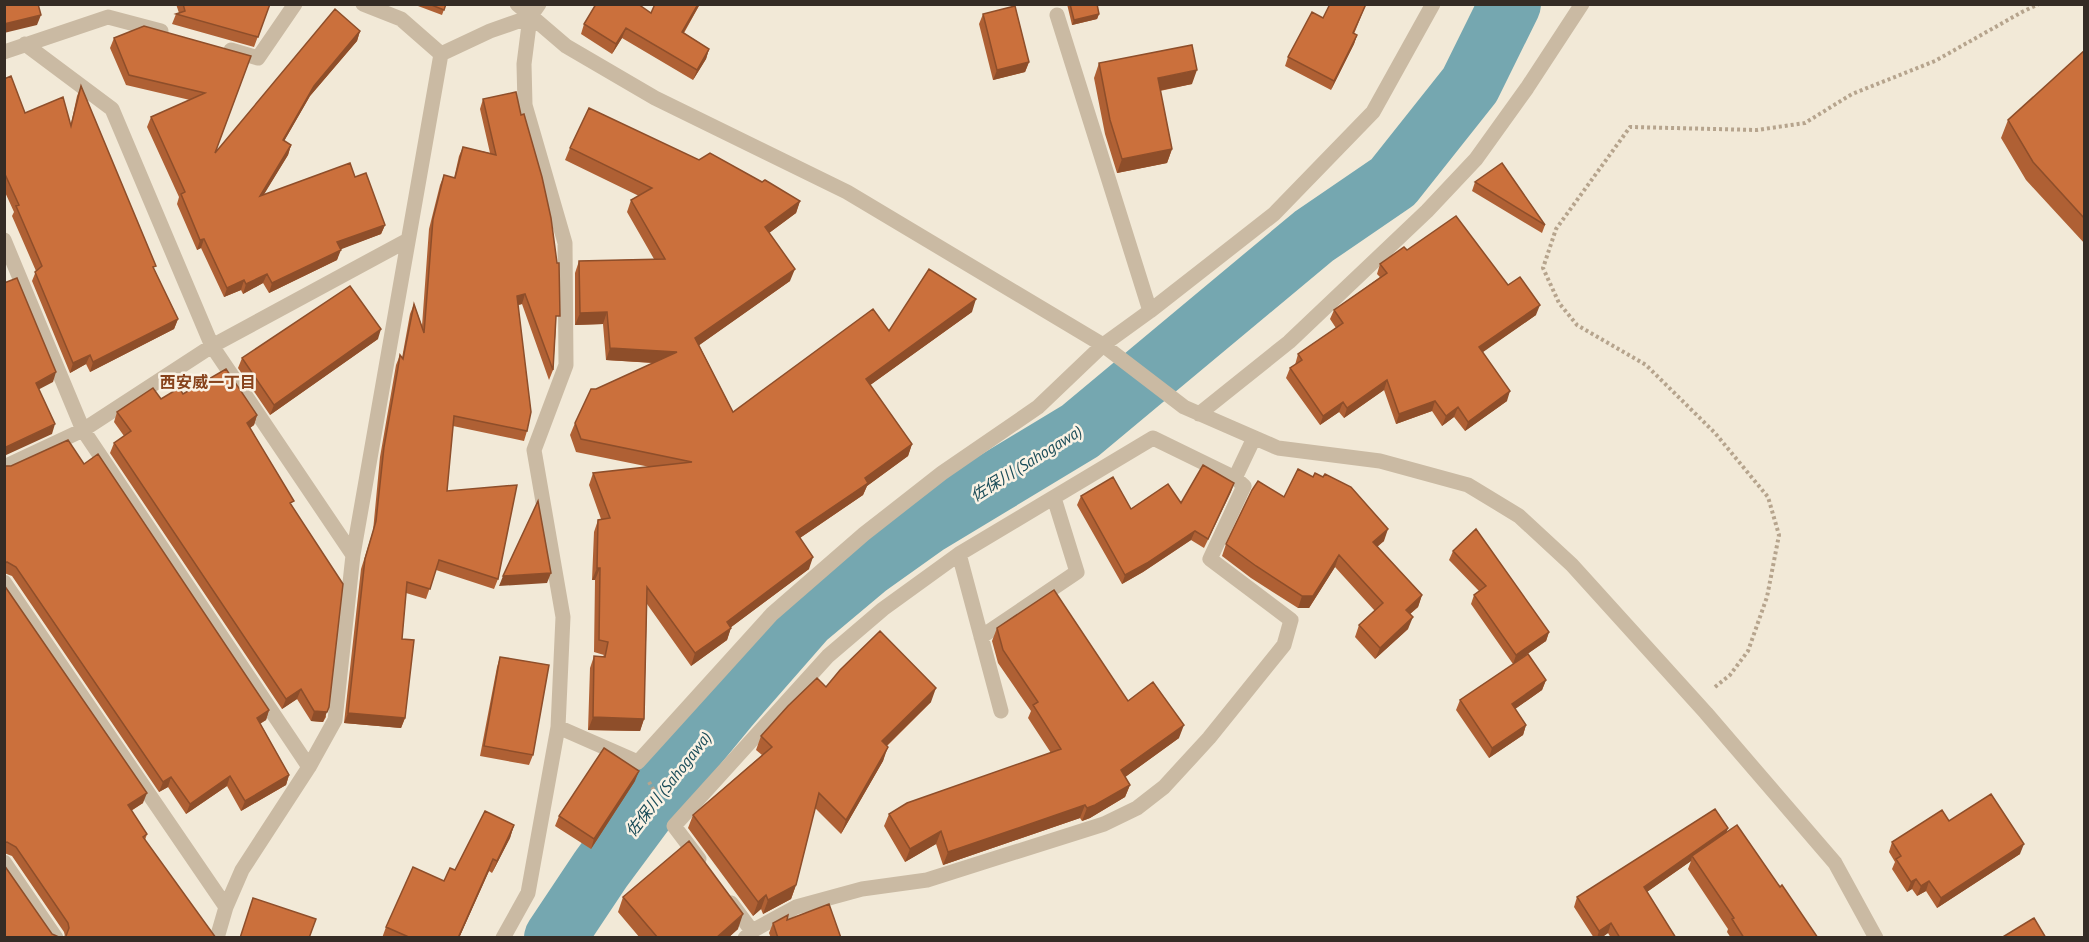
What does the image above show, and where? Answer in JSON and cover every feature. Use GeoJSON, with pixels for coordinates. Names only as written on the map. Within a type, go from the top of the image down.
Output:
{"type":"FeatureCollection","features":[{"type":"Feature","properties":{"kind":"street"},"geometry":{"type":"LineString","coordinates":[[212,45],[258,58],[296,4]]}},
{"type":"Feature","properties":{"kind":"street"},"geometry":{"type":"LineString","coordinates":[[363,4],[401,19],[441,54]]}},
{"type":"Feature","properties":{"kind":"street"},"geometry":{"type":"LineString","coordinates":[[517,4],[535,11],[566,46],[655,98],[846,192],[1103,345],[1184,407],[1278,448],[1380,461],[1468,485],[1519,516],[1572,564],[1835,863],[1876,938]]}},
{"type":"Feature","properties":{"kind":"street"},"geometry":{"type":"LineString","coordinates":[[558,727],[638,762],[772,614],[864,534],[942,473],[1038,407],[1103,345],[1274,214],[1373,112],[1433,4]]}},
{"type":"Feature","properties":{"kind":"street"},"geometry":{"type":"LineString","coordinates":[[1198,414],[1289,342],[1427,211],[1476,159],[1527,88],[1582,4]]}},
{"type":"Feature","properties":{"kind":"street"},"geometry":{"type":"LineString","coordinates":[[441,54],[535,11]]}},
{"type":"Feature","properties":{"kind":"street"},"geometry":{"type":"LineString","coordinates":[[503,938],[528,893],[558,727],[562,617],[534,450],[566,365],[565,243],[525,105],[524,64],[535,11]]}},
{"type":"Feature","properties":{"kind":"street"},"geometry":{"type":"LineString","coordinates":[[1058,15],[1150,311]]}},
{"type":"Feature","properties":{"kind":"street"},"geometry":{"type":"LineString","coordinates":[[4,52],[108,17],[177,36]]}},
{"type":"Feature","properties":{"kind":"street"},"geometry":{"type":"LineString","coordinates":[[25,44],[112,109],[212,346],[352,555]]}},
{"type":"Feature","properties":{"kind":"street"},"geometry":{"type":"LineString","coordinates":[[217,938],[226,907],[243,870],[309,766],[335,720],[352,555],[441,54]]}},
{"type":"Feature","properties":{"kind":"street"},"geometry":{"type":"LineString","coordinates":[[4,240],[83,430],[309,766]]}},
{"type":"Feature","properties":{"kind":"street"},"geometry":{"type":"LineString","coordinates":[[4,467],[83,430],[212,346],[406,241]]}},
{"type":"Feature","properties":{"kind":"street"},"geometry":{"type":"LineString","coordinates":[[709,874],[674,826],[828,656],[883,609],[958,554],[1153,438],[1235,478],[1244,486],[1210,559],[1291,620],[1284,645],[1209,738],[1164,787],[1137,808],[1104,824],[927,880],[862,889],[796,907],[748,934],[724,893]]}},
{"type":"Feature","properties":{"kind":"street"},"geometry":{"type":"LineString","coordinates":[[1235,478],[1254,438]]}},
{"type":"Feature","properties":{"kind":"street"},"geometry":{"type":"LineString","coordinates":[[981,637],[1077,572],[1054,498]]}},
{"type":"Feature","properties":{"kind":"street"},"geometry":{"type":"LineString","coordinates":[[958,554],[1000,711]]}},
{"type":"Feature","properties":{"kind":"street"},"geometry":{"type":"LineString","coordinates":[[4,582],[226,907]]}},
{"type":"Feature","properties":{"kind":"street"},"geometry":{"type":"LineString","coordinates":[[4,862],[56,938]]}},
{"type":"Feature","properties":{"kind":"path"},"geometry":{"type":"LineString","coordinates":[[1696,703],[1730,675],[1748,651],[1767,597],[1779,535],[1771,507],[1768,497],[1715,433],[1646,365],[1576,325],[1559,303],[1543,268],[1556,229],[1630,127],[1757,130],[1804,123],[1852,94],[1935,61],[2039,4]]}},
{"type":"Feature","properties":{"kind":"path"},"geometry":{"type":"LineString","coordinates":[[638,762],[674,826]]}},
{"type":"Feature","properties":{"kind":"building"},"geometry":{"type":"Polygon","coordinates":[[[4,4],[38,4],[41,15],[4,24],[4,4]]]}},
{"type":"Feature","properties":{"kind":"building"},"geometry":{"type":"Polygon","coordinates":[[[183,4],[270,4],[258,37],[176,14],[185,11],[183,4]]]}},
{"type":"Feature","properties":{"kind":"building"},"geometry":{"type":"Polygon","coordinates":[[[429,4],[446,4],[444,10],[429,4]]]}},
{"type":"Feature","properties":{"kind":"building"},"geometry":{"type":"Polygon","coordinates":[[[596,4],[638,4],[651,13],[655,4],[698,4],[682,32],[709,49],[697,70],[626,28],[616,44],[584,24],[596,4]]]}},
{"type":"Feature","properties":{"kind":"building"},"geometry":{"type":"Polygon","coordinates":[[[1070,4],[1097,4],[1099,14],[1074,20],[1070,4]]]}},
{"type":"Feature","properties":{"kind":"building"},"geometry":{"type":"Polygon","coordinates":[[[1330,4],[1366,4],[1353,33],[1357,35],[1334,81],[1288,57],[1312,12],[1323,18],[1330,4]]]}},
{"type":"Feature","properties":{"kind":"building"},"geometry":{"type":"Polygon","coordinates":[[[1015,6],[1029,62],[997,70],[983,14],[1015,6]]]}},
{"type":"Feature","properties":{"kind":"building"},"geometry":{"type":"Polygon","coordinates":[[[335,9],[360,31],[314,86],[283,140],[291,145],[260,196],[350,163],[355,177],[366,173],[385,225],[337,242],[341,250],[272,283],[267,274],[246,284],[244,280],[227,288],[204,239],[200,240],[181,194],[185,192],[151,117],[205,93],[129,75],[114,38],[144,26],[251,56],[215,153],[335,9]]]}},
{"type":"Feature","properties":{"kind":"building"},"geometry":{"type":"Polygon","coordinates":[[[1192,45],[1197,70],[1158,78],[1172,149],[1122,159],[1110,120],[1099,63],[1192,45]]]}},
{"type":"Feature","properties":{"kind":"building"},"geometry":{"type":"Polygon","coordinates":[[[2085,50],[2085,219],[2033,162],[2008,120],[2085,50]]]}},
{"type":"Feature","properties":{"kind":"building"},"geometry":{"type":"Polygon","coordinates":[[[11,76],[25,113],[63,97],[71,126],[81,86],[156,266],[153,267],[178,319],[93,362],[90,355],[73,363],[35,272],[42,266],[4,172],[4,79],[11,76]]]}},
{"type":"Feature","properties":{"kind":"building"},"geometry":{"type":"Polygon","coordinates":[[[516,92],[521,115],[524,114],[542,177],[551,218],[557,263],[559,263],[560,316],[556,316],[553,370],[525,294],[517,296],[531,412],[527,431],[454,416],[447,491],[517,485],[498,579],[439,560],[430,589],[407,582],[402,639],[414,640],[405,718],[348,713],[365,559],[376,521],[384,447],[400,355],[403,359],[414,304],[424,333],[433,219],[444,175],[455,178],[463,147],[496,155],[483,99],[516,92]]]}},
{"type":"Feature","properties":{"kind":"building"},"geometry":{"type":"Polygon","coordinates":[[[589,108],[699,160],[710,153],[762,182],[765,180],[800,201],[765,227],[795,269],[695,338],[733,412],[873,309],[889,331],[929,269],[976,299],[866,379],[912,444],[865,478],[868,483],[796,532],[813,557],[727,622],[731,628],[695,653],[647,587],[644,719],[593,717],[594,656],[605,657],[608,642],[599,640],[598,520],[610,518],[593,473],[692,462],[581,439],[575,423],[591,389],[596,389],[677,352],[610,348],[607,312],[580,313],[579,261],[665,259],[631,200],[652,188],[570,148],[589,108]]]}},
{"type":"Feature","properties":{"kind":"building"},"geometry":{"type":"Polygon","coordinates":[[[1502,163],[1545,225],[1475,182],[1502,163]]]}},
{"type":"Feature","properties":{"kind":"building"},"geometry":{"type":"Polygon","coordinates":[[[1456,216],[1508,285],[1520,277],[1540,305],[1479,347],[1510,391],[1468,422],[1458,407],[1446,416],[1435,401],[1399,414],[1387,380],[1347,408],[1343,402],[1323,416],[1290,368],[1302,360],[1298,354],[1343,323],[1334,310],[1387,273],[1380,264],[1404,247],[1407,250],[1456,216]]]}},
{"type":"Feature","properties":{"kind":"building"},"geometry":{"type":"Polygon","coordinates":[[[17,278],[56,372],[36,383],[55,424],[4,448],[4,283],[17,278]]]}},
{"type":"Feature","properties":{"kind":"building"},"geometry":{"type":"Polygon","coordinates":[[[350,286],[381,329],[274,405],[242,358],[350,286]]]}},
{"type":"Feature","properties":{"kind":"building"},"geometry":{"type":"Polygon","coordinates":[[[226,369],[257,415],[247,423],[294,501],[290,503],[343,584],[327,712],[314,711],[301,689],[286,699],[114,443],[131,431],[117,412],[153,388],[161,399],[179,388],[183,394],[226,369]]]}},
{"type":"Feature","properties":{"kind":"building"},"geometry":{"type":"Polygon","coordinates":[[[68,440],[84,464],[98,454],[269,710],[257,718],[289,775],[245,801],[230,776],[190,804],[171,777],[163,782],[16,567],[7,562],[4,564],[4,466],[11,466],[68,440]]]}},
{"type":"Feature","properties":{"kind":"building"},"geometry":{"type":"Polygon","coordinates":[[[1203,465],[1234,483],[1208,539],[1195,531],[1125,575],[1081,496],[1113,477],[1131,509],[1168,484],[1181,503],[1203,465]]]}},
{"type":"Feature","properties":{"kind":"building"},"geometry":{"type":"Polygon","coordinates":[[[1298,469],[1313,477],[1315,473],[1323,477],[1325,474],[1351,487],[1388,529],[1373,542],[1422,595],[1406,610],[1413,617],[1380,648],[1359,625],[1383,603],[1339,555],[1313,596],[1302,596],[1226,544],[1258,481],[1284,497],[1298,469]]]}},
{"type":"Feature","properties":{"kind":"building"},"geometry":{"type":"Polygon","coordinates":[[[538,501],[551,573],[503,576],[538,501]]]}},
{"type":"Feature","properties":{"kind":"building"},"geometry":{"type":"Polygon","coordinates":[[[1476,529],[1549,632],[1516,655],[1474,595],[1486,586],[1453,551],[1476,529]]]}},
{"type":"Feature","properties":{"kind":"building"},"geometry":{"type":"Polygon","coordinates":[[[4,585],[147,793],[128,805],[147,834],[143,837],[216,938],[61,938],[66,936],[68,923],[16,847],[7,842],[4,843],[4,585]]]}},
{"type":"Feature","properties":{"kind":"building"},"geometry":{"type":"Polygon","coordinates":[[[1054,590],[1128,701],[1153,682],[1184,725],[1121,770],[1130,785],[1095,805],[1087,808],[1085,805],[948,852],[941,831],[910,849],[889,814],[907,803],[1061,749],[1033,705],[1038,702],[1003,650],[997,628],[1054,590]]]}},
{"type":"Feature","properties":{"kind":"building"},"geometry":{"type":"Polygon","coordinates":[[[880,631],[936,688],[882,741],[888,747],[846,820],[819,793],[796,885],[768,900],[766,895],[758,902],[693,815],[772,747],[761,736],[788,706],[817,678],[826,687],[880,631]]]}},
{"type":"Feature","properties":{"kind":"building"},"geometry":{"type":"Polygon","coordinates":[[[1528,654],[1546,680],[1512,704],[1526,725],[1492,748],[1460,700],[1528,654]]]}},
{"type":"Feature","properties":{"kind":"building"},"geometry":{"type":"Polygon","coordinates":[[[500,657],[549,665],[533,755],[484,746],[500,657]]]}},
{"type":"Feature","properties":{"kind":"building"},"geometry":{"type":"Polygon","coordinates":[[[604,748],[639,771],[594,839],[559,816],[604,748]]]}},
{"type":"Feature","properties":{"kind":"building"},"geometry":{"type":"Polygon","coordinates":[[[1991,794],[2024,844],[1941,898],[1929,881],[1921,886],[1916,879],[1911,882],[1896,859],[1901,856],[1892,842],[1942,810],[1949,821],[1991,794]]]}},
{"type":"Feature","properties":{"kind":"building"},"geometry":{"type":"Polygon","coordinates":[[[1715,809],[1728,828],[1644,887],[1676,938],[1620,938],[1611,923],[1599,931],[1577,897],[1715,809]]]}},
{"type":"Feature","properties":{"kind":"building"},"geometry":{"type":"Polygon","coordinates":[[[485,811],[514,825],[497,861],[493,859],[458,938],[411,938],[386,927],[413,867],[444,881],[450,868],[455,870],[485,811]]]}},
{"type":"Feature","properties":{"kind":"building"},"geometry":{"type":"Polygon","coordinates":[[[1737,825],[1818,938],[1744,938],[1732,919],[1734,918],[1692,856],[1737,825]]]}},
{"type":"Feature","properties":{"kind":"building"},"geometry":{"type":"Polygon","coordinates":[[[689,841],[743,914],[716,938],[658,938],[623,897],[689,841]]]}},
{"type":"Feature","properties":{"kind":"building"},"geometry":{"type":"Polygon","coordinates":[[[4,865],[52,934],[61,938],[4,938],[4,865]]]}},
{"type":"Feature","properties":{"kind":"building"},"geometry":{"type":"Polygon","coordinates":[[[253,898],[316,919],[309,938],[240,938],[253,898]]]}},
{"type":"Feature","properties":{"kind":"building"},"geometry":{"type":"Polygon","coordinates":[[[829,904],[841,938],[778,938],[773,923],[788,915],[787,920],[829,904]]]}},
{"type":"Feature","properties":{"kind":"building"},"geometry":{"type":"Polygon","coordinates":[[[2034,918],[2046,938],[2001,938],[2034,918]]]}},
{"type":"Feature","properties":{"kind":"waterway","name":"佐保川 (Sahogawa)"},"geometry":{"type":"LineString","coordinates":[[555,938],[601,869],[664,784],[805,618],[867,566],[926,524],[1080,431],[1314,236],[1393,182],[1470,85],[1510,4]]}},
{"type":"Feature","properties":{"kind":"district","name":"西安威一丁目"},"geometry":{"type":"Point","coordinates":[208,382]}}]}
